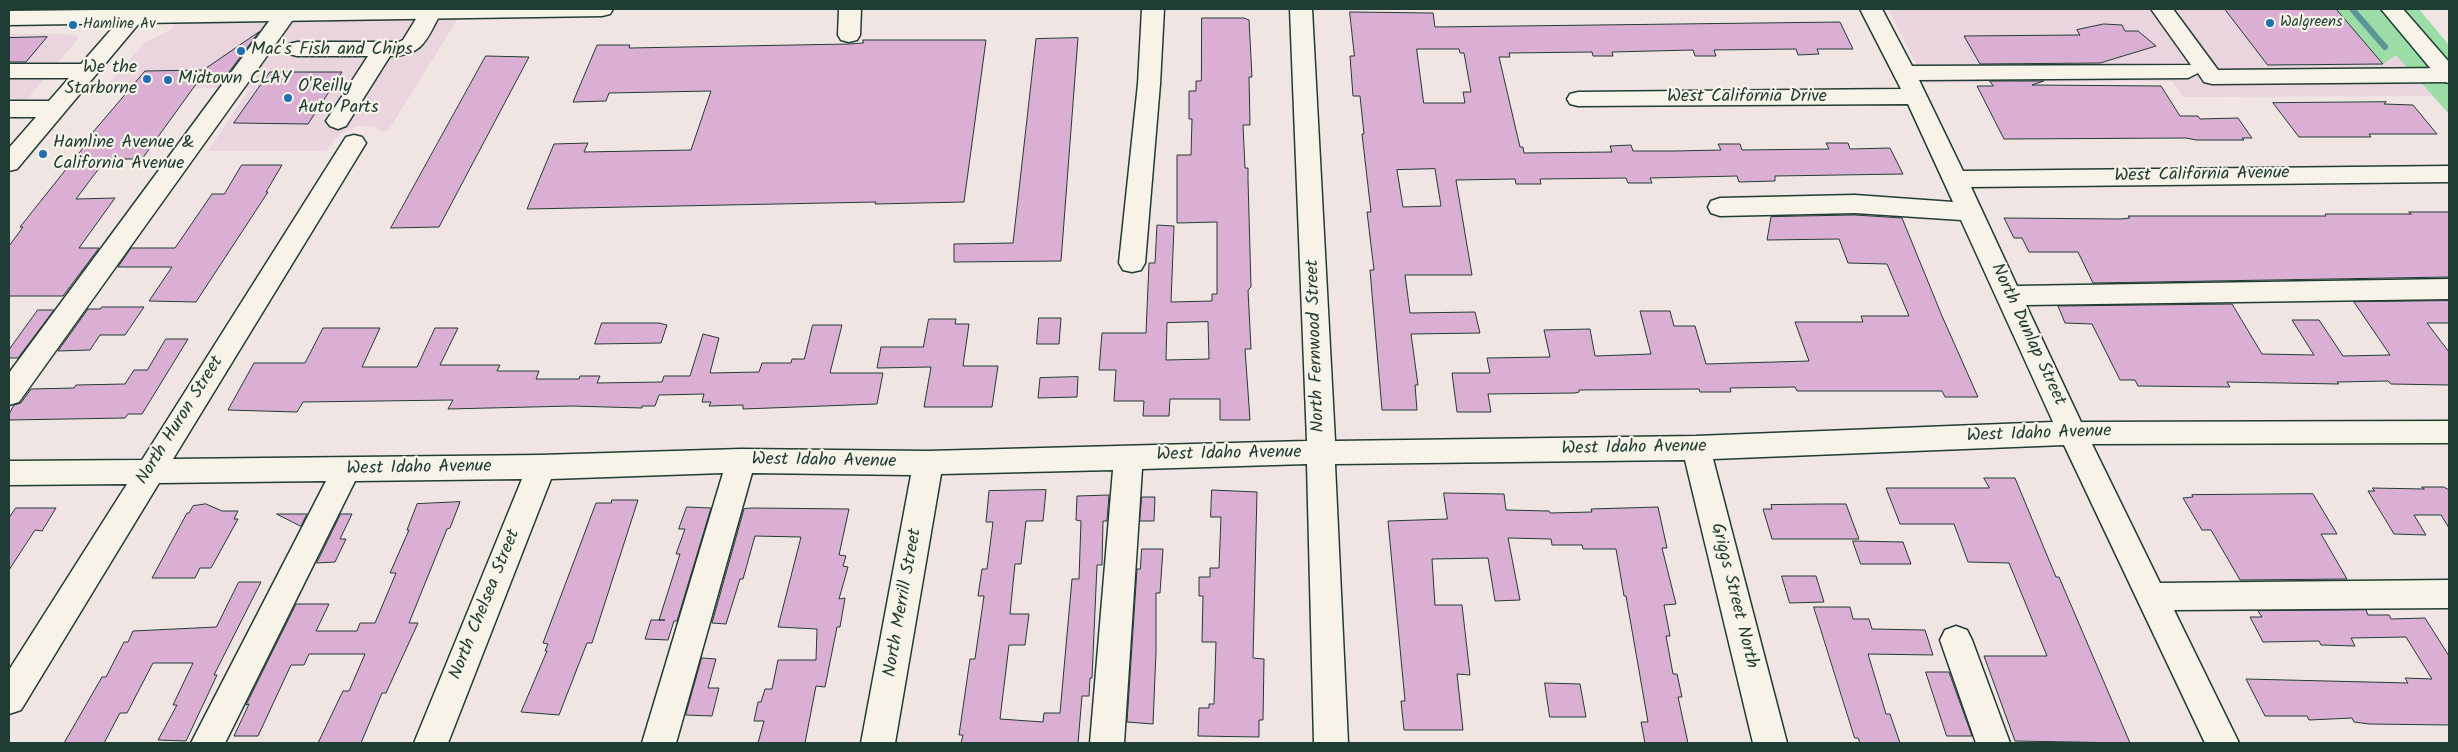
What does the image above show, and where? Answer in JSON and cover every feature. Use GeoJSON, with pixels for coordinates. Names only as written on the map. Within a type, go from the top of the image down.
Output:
{"type":"FeatureCollection","features":[{"type":"Feature","properties":{"kind":"street"},"geometry":{"type":"LineString","coordinates":[[9,18],[137,13],[286,14],[602,9]]}},
{"type":"Feature","properties":{"kind":"street"},"geometry":{"type":"LineString","coordinates":[[849,35],[850,9]]}},
{"type":"Feature","properties":{"kind":"street"},"geometry":{"type":"LineString","coordinates":[[1132,263],[1149,84],[1153,9]]}},
{"type":"Feature","properties":{"kind":"street","name":"North Fernwood Street"},"geometry":{"type":"LineString","coordinates":[[1301,9],[1321,454],[1331,743]]}},
{"type":"Feature","properties":{"kind":"street","name":"North Dunlap Street"},"geometry":{"type":"LineString","coordinates":[[1871,9],[1955,179],[2073,433],[2222,743]]}},
{"type":"Feature","properties":{"kind":"street"},"geometry":{"type":"LineString","coordinates":[[2162,9],[2212,77],[2449,76]]}},
{"type":"Feature","properties":{"kind":"street"},"geometry":{"type":"LineString","coordinates":[[2392,9],[2449,76]]}},
{"type":"Feature","properties":{"kind":"street"},"geometry":{"type":"LineString","coordinates":[[297,49],[402,49],[411,45],[431,11]]}},
{"type":"Feature","properties":{"kind":"street"},"geometry":{"type":"LineString","coordinates":[[9,163],[137,13]]}},
{"type":"Feature","properties":{"kind":"street"},"geometry":{"type":"LineString","coordinates":[[9,394],[286,14]]}},
{"type":"Feature","properties":{"kind":"street"},"geometry":{"type":"LineString","coordinates":[[338,121],[383,50]]}},
{"type":"Feature","properties":{"kind":"street"},"geometry":{"type":"LineString","coordinates":[[9,71],[86,71]]}},
{"type":"Feature","properties":{"kind":"street","name":"West California Drive"},"geometry":{"type":"LineString","coordinates":[[1578,99],[2188,71]]}},
{"type":"Feature","properties":{"kind":"street"},"geometry":{"type":"LineString","coordinates":[[9,109],[54,109]]}},
{"type":"Feature","properties":{"kind":"street","name":"North Huron Street"},"geometry":{"type":"LineString","coordinates":[[9,700],[354,143]]}},
{"type":"Feature","properties":{"kind":"street","name":"West California Avenue"},"geometry":{"type":"LineString","coordinates":[[1955,179],[2449,174]]}},
{"type":"Feature","properties":{"kind":"street"},"geometry":{"type":"LineString","coordinates":[[1720,207],[1855,204],[1970,212]]}},
{"type":"Feature","properties":{"kind":"street"},"geometry":{"type":"LineString","coordinates":[[2010,296],[2449,289]]}},
{"type":"Feature","properties":{"kind":"street","name":"West Idaho Avenue"},"geometry":{"type":"LineString","coordinates":[[9,473],[541,467],[741,461],[928,463],[1696,448],[2073,433],[2449,432]]}},
{"type":"Feature","properties":{"kind":"street","name":"Griggs Street North"},"geometry":{"type":"LineString","coordinates":[[1696,448],[1770,743]]}},
{"type":"Feature","properties":{"kind":"street"},"geometry":{"type":"LineString","coordinates":[[1107,743],[1128,458]]}},
{"type":"Feature","properties":{"kind":"street"},"geometry":{"type":"LineString","coordinates":[[659,743],[741,461]]}},
{"type":"Feature","properties":{"kind":"street","name":"North Merrill Street"},"geometry":{"type":"LineString","coordinates":[[878,743],[928,463]]}},
{"type":"Feature","properties":{"kind":"street","name":"North Chelsea Street"},"geometry":{"type":"LineString","coordinates":[[431,743],[541,467]]}},
{"type":"Feature","properties":{"kind":"street"},"geometry":{"type":"LineString","coordinates":[[208,743],[346,470]]}},
{"type":"Feature","properties":{"kind":"street"},"geometry":{"type":"LineString","coordinates":[[2153,597],[2449,594]]}},
{"type":"Feature","properties":{"kind":"street"},"geometry":{"type":"LineString","coordinates":[[1956,640],[1994,743]]}},
{"type":"Feature","properties":{"kind":"shaded area"},"geometry":{"type":"Polygon","coordinates":[[[189,9],[464,9],[388,131],[380,131],[374,127],[358,126],[340,134],[326,151],[208,151],[250,88],[104,89],[145,42],[169,31],[189,9]]]}},
{"type":"Feature","properties":{"kind":"shaded area"},"geometry":{"type":"Polygon","coordinates":[[[1888,9],[2357,9],[2432,96],[2183,97],[2172,81],[1926,83],[1888,9]]]}},
{"type":"Feature","properties":{"kind":"shaded area"},"geometry":{"type":"Polygon","coordinates":[[[9,34],[66,34],[76,36],[78,39],[24,103],[9,104],[9,34]]]}},
{"type":"Feature","properties":{"kind":"green space"},"geometry":{"type":"Polygon","coordinates":[[[2336,9],[2419,9],[2449,45],[2449,114],[2396,55],[2383,64],[2336,9]]]}},
{"type":"Feature","properties":{"kind":"building","name":"Walgreens"},"geometry":{"type":"Polygon","coordinates":[[[2225,9],[2336,9],[2383,64],[2268,65],[2225,9]]]}},
{"type":"Feature","properties":{"kind":"building"},"geometry":{"type":"Polygon","coordinates":[[[1350,12],[1433,13],[1435,27],[1840,22],[1853,49],[1817,49],[1819,54],[1798,55],[1796,49],[1714,50],[1716,56],[1695,56],[1693,50],[1612,52],[1613,56],[1593,56],[1592,52],[1509,53],[1510,57],[1499,57],[1520,147],[1523,147],[1524,153],[1612,152],[1610,146],[1631,145],[1633,151],[1674,151],[1721,150],[1718,144],[1740,144],[1742,150],[1829,149],[1826,143],[1848,143],[1850,149],[1890,148],[1903,174],[1775,176],[1775,181],[1739,182],[1737,176],[1650,178],[1652,183],[1628,183],[1626,178],[1540,179],[1541,184],[1516,184],[1515,179],[1456,180],[1472,275],[1405,275],[1410,313],[1475,312],[1480,333],[1411,334],[1418,385],[1415,385],[1417,410],[1382,410],[1370,270],[1374,270],[1367,212],[1371,212],[1362,134],[1364,134],[1360,96],[1353,96],[1350,56],[1354,56],[1350,12]],[[1417,49],[1424,103],[1465,103],[1463,92],[1471,92],[1464,53],[1460,53],[1459,49],[1417,49]],[[1435,169],[1397,170],[1403,207],[1441,206],[1435,169]]]}},
{"type":"Feature","properties":{"kind":"building"},"geometry":{"type":"Polygon","coordinates":[[[1202,18],[1244,18],[1249,20],[1252,77],[1249,77],[1250,125],[1243,125],[1245,168],[1248,168],[1251,287],[1248,290],[1251,349],[1245,349],[1250,420],[1220,420],[1220,399],[1170,399],[1169,416],[1143,416],[1144,401],[1114,401],[1116,370],[1099,370],[1102,333],[1146,333],[1149,263],[1155,263],[1157,225],[1174,226],[1171,302],[1212,301],[1212,294],[1217,294],[1217,222],[1177,223],[1177,155],[1191,155],[1192,119],[1189,119],[1189,91],[1196,91],[1196,81],[1201,81],[1202,18]],[[1208,322],[1167,323],[1166,360],[1209,359],[1208,322]]]}},
{"type":"Feature","properties":{"kind":"building"},"geometry":{"type":"Polygon","coordinates":[[[2104,24],[2122,25],[2125,31],[2138,31],[2156,46],[2100,63],[1980,64],[1964,36],[2080,35],[2077,30],[2104,24]]]}},
{"type":"Feature","properties":{"kind":"building"},"geometry":{"type":"Polygon","coordinates":[[[259,32],[223,80],[199,80],[142,159],[106,159],[76,199],[115,198],[79,248],[99,248],[63,296],[9,296],[9,246],[23,227],[20,227],[91,138],[88,138],[145,71],[203,70],[259,32]]]}},
{"type":"Feature","properties":{"kind":"building"},"geometry":{"type":"Polygon","coordinates":[[[47,37],[26,62],[9,62],[9,38],[47,37]]]}},
{"type":"Feature","properties":{"kind":"building"},"geometry":{"type":"Polygon","coordinates":[[[1078,38],[1061,261],[954,262],[954,244],[1013,243],[1036,39],[1078,38]]]}},
{"type":"Feature","properties":{"kind":"building"},"geometry":{"type":"Polygon","coordinates":[[[863,40],[986,40],[964,202],[527,209],[554,144],[588,143],[584,152],[691,150],[711,91],[609,93],[606,101],[573,102],[597,45],[630,45],[629,48],[849,44],[863,43],[863,40]]]}},
{"type":"Feature","properties":{"kind":"building"},"geometry":{"type":"Polygon","coordinates":[[[486,56],[529,57],[439,227],[391,228],[486,56]]]}},
{"type":"Feature","properties":{"kind":"building","name":"O'Reilly Auto Parts"},"geometry":{"type":"Polygon","coordinates":[[[270,72],[342,72],[308,124],[234,123],[270,72]]]}},
{"type":"Feature","properties":{"kind":"building"},"geometry":{"type":"Polygon","coordinates":[[[1990,81],[2044,81],[2032,85],[2161,86],[2180,116],[2198,116],[2200,119],[2238,118],[2252,138],[2242,138],[2244,140],[2196,140],[2186,138],[2004,139],[1977,86],[1993,86],[1990,81]]]}},
{"type":"Feature","properties":{"kind":"building"},"geometry":{"type":"Polygon","coordinates":[[[2386,102],[2384,104],[2413,105],[2437,134],[2369,134],[2371,137],[2299,137],[2273,103],[2386,102]]]}},
{"type":"Feature","properties":{"kind":"building"},"geometry":{"type":"Polygon","coordinates":[[[242,165],[282,165],[266,192],[268,192],[196,302],[149,301],[172,267],[118,267],[131,248],[175,248],[212,194],[224,194],[242,165]]]}},
{"type":"Feature","properties":{"kind":"building"},"geometry":{"type":"Polygon","coordinates":[[[2409,212],[2449,212],[2449,277],[2093,283],[2078,252],[2029,252],[2022,238],[2014,238],[2004,218],[2120,219],[2130,218],[2128,216],[2411,214],[2409,212]]]}},
{"type":"Feature","properties":{"kind":"building"},"geometry":{"type":"Polygon","coordinates":[[[1855,215],[1902,218],[1978,397],[1945,397],[1942,391],[1797,391],[1795,387],[1730,388],[1731,392],[1700,392],[1699,389],[1579,390],[1579,392],[1575,393],[1488,394],[1491,412],[1457,412],[1452,373],[1490,373],[1487,358],[1550,357],[1544,330],[1590,329],[1595,356],[1651,354],[1640,311],[1670,311],[1674,326],[1695,326],[1706,364],[1809,361],[1795,322],[1863,322],[1861,316],[1909,316],[1887,264],[1848,263],[1839,239],[1767,240],[1771,217],[1855,215]]]}},
{"type":"Feature","properties":{"kind":"building"},"geometry":{"type":"Polygon","coordinates":[[[2449,301],[2449,323],[2427,323],[2449,352],[2449,385],[2391,384],[2388,381],[2337,382],[2339,384],[2227,382],[2230,387],[2138,386],[2135,380],[2120,380],[2092,324],[2065,323],[2058,306],[2232,304],[2262,354],[2314,355],[2292,320],[2319,320],[2343,356],[2390,355],[2354,302],[2449,301]]]}},
{"type":"Feature","properties":{"kind":"building"},"geometry":{"type":"Polygon","coordinates":[[[102,307],[144,307],[125,335],[100,335],[90,350],[58,351],[88,309],[100,309],[102,307]]]}},
{"type":"Feature","properties":{"kind":"building"},"geometry":{"type":"Polygon","coordinates":[[[38,310],[54,310],[18,358],[9,358],[9,350],[38,310]]]}},
{"type":"Feature","properties":{"kind":"building"},"geometry":{"type":"Polygon","coordinates":[[[1039,318],[1061,318],[1059,344],[1037,344],[1039,318]]]}},
{"type":"Feature","properties":{"kind":"building"},"geometry":{"type":"Polygon","coordinates":[[[929,319],[956,319],[955,324],[969,324],[963,366],[998,366],[992,407],[924,407],[931,367],[877,368],[881,347],[923,347],[929,319]]]}},
{"type":"Feature","properties":{"kind":"building"},"geometry":{"type":"Polygon","coordinates":[[[602,323],[659,323],[667,325],[661,343],[595,344],[602,323]]]}},
{"type":"Feature","properties":{"kind":"building"},"geometry":{"type":"Polygon","coordinates":[[[813,325],[842,325],[830,373],[883,373],[877,404],[743,409],[743,405],[709,406],[711,402],[702,402],[704,394],[659,395],[655,406],[642,406],[642,408],[572,406],[448,409],[453,400],[303,402],[297,412],[228,410],[254,363],[305,363],[323,328],[380,328],[362,367],[417,367],[435,328],[458,328],[440,365],[500,365],[497,371],[539,371],[536,379],[579,379],[580,376],[600,376],[597,383],[662,382],[664,376],[690,376],[703,334],[719,338],[710,373],[759,372],[762,363],[791,363],[792,359],[804,359],[813,325]]]}},
{"type":"Feature","properties":{"kind":"building"},"geometry":{"type":"Polygon","coordinates":[[[166,339],[188,339],[142,414],[128,414],[125,418],[9,420],[9,414],[14,405],[21,403],[31,389],[74,388],[76,385],[125,384],[134,370],[147,370],[166,339]]]}},
{"type":"Feature","properties":{"kind":"building"},"geometry":{"type":"Polygon","coordinates":[[[1078,377],[1077,397],[1038,398],[1040,378],[1078,377]]]}},
{"type":"Feature","properties":{"kind":"building"},"geometry":{"type":"Polygon","coordinates":[[[1984,478],[2015,478],[2056,577],[2059,577],[2130,743],[2015,741],[1984,656],[2047,656],[2009,563],[1968,562],[1954,524],[1900,524],[1886,488],[1989,488],[1984,478]]]}},
{"type":"Feature","properties":{"kind":"building"},"geometry":{"type":"Polygon","coordinates":[[[2422,487],[2444,487],[2449,490],[2449,528],[2441,515],[2414,515],[2426,535],[2394,534],[2368,491],[2375,491],[2372,488],[2424,489],[2422,487]]]}},
{"type":"Feature","properties":{"kind":"building"},"geometry":{"type":"Polygon","coordinates":[[[1046,490],[1043,521],[1026,521],[1021,564],[1015,564],[1010,614],[1029,614],[1025,645],[1009,645],[1000,719],[1043,722],[1044,713],[1060,713],[1072,579],[1079,579],[1081,521],[1076,520],[1077,496],[1109,495],[1107,521],[1103,521],[1102,565],[1097,565],[1092,678],[1090,678],[1089,696],[1082,696],[1078,743],[961,743],[963,735],[959,735],[970,659],[975,659],[984,596],[978,596],[982,569],[987,569],[993,522],[986,522],[989,491],[1046,490]]]}},
{"type":"Feature","properties":{"kind":"building"},"geometry":{"type":"Polygon","coordinates":[[[1212,490],[1257,492],[1253,658],[1264,659],[1263,720],[1259,720],[1259,737],[1198,736],[1199,708],[1209,708],[1209,704],[1214,704],[1216,642],[1202,642],[1203,596],[1199,596],[1199,577],[1210,577],[1210,568],[1219,568],[1221,517],[1211,517],[1212,490]]]}},
{"type":"Feature","properties":{"kind":"building"},"geometry":{"type":"Polygon","coordinates":[[[1444,493],[1504,494],[1506,510],[1549,511],[1550,513],[1592,512],[1591,509],[1658,507],[1667,548],[1662,548],[1676,604],[1664,605],[1670,636],[1666,636],[1673,674],[1677,674],[1682,697],[1678,697],[1688,743],[1645,743],[1641,722],[1648,722],[1616,549],[1583,549],[1582,545],[1552,545],[1551,539],[1508,538],[1520,600],[1495,601],[1488,558],[1432,559],[1435,605],[1462,605],[1470,675],[1457,674],[1463,730],[1404,730],[1401,701],[1405,701],[1388,521],[1447,519],[1444,493]]]}},
{"type":"Feature","properties":{"kind":"building"},"geometry":{"type":"Polygon","coordinates":[[[2313,494],[2337,534],[2321,534],[2347,579],[2240,580],[2211,530],[2202,530],[2183,498],[2193,497],[2192,495],[2313,494]]]}},
{"type":"Feature","properties":{"kind":"building"},"geometry":{"type":"Polygon","coordinates":[[[1142,497],[1155,497],[1154,521],[1140,521],[1142,497]]]}},
{"type":"Feature","properties":{"kind":"building"},"geometry":{"type":"Polygon","coordinates":[[[612,500],[638,500],[592,643],[587,643],[559,715],[521,712],[547,651],[545,651],[548,644],[543,643],[596,503],[611,503],[612,500]]]}},
{"type":"Feature","properties":{"kind":"building"},"geometry":{"type":"Polygon","coordinates":[[[460,502],[409,623],[418,623],[386,693],[382,693],[361,743],[318,743],[343,691],[349,691],[365,654],[309,654],[304,665],[291,665],[258,736],[234,736],[249,704],[246,705],[296,604],[329,604],[316,631],[357,631],[360,623],[375,623],[396,573],[390,573],[409,530],[407,530],[417,504],[460,502]]]}},
{"type":"Feature","properties":{"kind":"building"},"geometry":{"type":"Polygon","coordinates":[[[206,504],[222,511],[238,511],[234,519],[238,519],[211,568],[200,568],[195,578],[152,578],[187,513],[189,513],[193,506],[206,504]]]}},
{"type":"Feature","properties":{"kind":"building"},"geometry":{"type":"Polygon","coordinates":[[[1846,504],[1859,539],[1772,539],[1763,509],[1772,509],[1771,505],[1846,504]]]}},
{"type":"Feature","properties":{"kind":"building"},"geometry":{"type":"Polygon","coordinates":[[[687,507],[711,508],[677,621],[674,621],[668,640],[645,639],[651,620],[659,620],[680,554],[676,554],[685,529],[679,529],[687,507]]]}},
{"type":"Feature","properties":{"kind":"building"},"geometry":{"type":"Polygon","coordinates":[[[16,508],[56,508],[42,531],[35,530],[9,570],[9,518],[16,508]]]}},
{"type":"Feature","properties":{"kind":"building"},"geometry":{"type":"Polygon","coordinates":[[[744,509],[849,509],[839,555],[846,556],[843,566],[848,567],[839,599],[845,598],[840,627],[837,627],[825,687],[816,686],[805,743],[758,743],[764,721],[754,721],[758,702],[761,702],[765,689],[772,689],[778,660],[816,660],[817,629],[778,627],[801,537],[755,536],[743,579],[740,579],[726,624],[712,623],[744,509]]]}},
{"type":"Feature","properties":{"kind":"building"},"geometry":{"type":"Polygon","coordinates":[[[277,514],[307,514],[301,526],[277,514]]]}},
{"type":"Feature","properties":{"kind":"building"},"geometry":{"type":"Polygon","coordinates":[[[341,514],[352,514],[340,539],[346,539],[335,562],[317,563],[341,514]]]}},
{"type":"Feature","properties":{"kind":"building"},"geometry":{"type":"Polygon","coordinates":[[[1853,541],[1903,542],[1911,564],[1861,564],[1853,541]]]}},
{"type":"Feature","properties":{"kind":"building"},"geometry":{"type":"Polygon","coordinates":[[[1142,549],[1163,549],[1160,593],[1156,593],[1153,724],[1127,722],[1137,569],[1140,569],[1142,549]]]}},
{"type":"Feature","properties":{"kind":"building"},"geometry":{"type":"Polygon","coordinates":[[[1782,576],[1816,576],[1824,602],[1790,603],[1782,576]]]}},
{"type":"Feature","properties":{"kind":"building"},"geometry":{"type":"Polygon","coordinates":[[[239,582],[261,582],[214,675],[217,675],[186,741],[158,740],[177,705],[173,705],[193,663],[153,663],[127,713],[120,713],[104,743],[64,743],[102,677],[106,677],[124,642],[128,642],[133,631],[216,627],[239,582]]]}},
{"type":"Feature","properties":{"kind":"building"},"geometry":{"type":"Polygon","coordinates":[[[1814,607],[1850,607],[1853,619],[1869,619],[1872,629],[1925,630],[1933,655],[1868,654],[1886,714],[1890,714],[1900,743],[1860,743],[1858,738],[1855,738],[1814,607]]]}},
{"type":"Feature","properties":{"kind":"building"},"geometry":{"type":"Polygon","coordinates":[[[2366,610],[2368,615],[2389,615],[2391,619],[2425,618],[2449,656],[2449,725],[2369,724],[2354,722],[2352,718],[2309,720],[2307,716],[2265,716],[2246,679],[2408,683],[2405,678],[2432,679],[2406,637],[2351,638],[2355,646],[2321,645],[2319,641],[2263,642],[2250,617],[2262,617],[2258,611],[2366,610]]]}},
{"type":"Feature","properties":{"kind":"building"},"geometry":{"type":"Polygon","coordinates":[[[702,658],[716,659],[708,688],[719,688],[712,716],[686,715],[702,658]]]}},
{"type":"Feature","properties":{"kind":"building"},"geometry":{"type":"Polygon","coordinates":[[[1926,672],[1949,672],[1972,736],[1947,736],[1926,672]]]}},
{"type":"Feature","properties":{"kind":"building"},"geometry":{"type":"Polygon","coordinates":[[[1545,683],[1580,684],[1586,717],[1550,717],[1545,683]]]}},
{"type":"Feature","properties":{"kind":"waterway"},"geometry":{"type":"LineString","coordinates":[[2352,9],[2385,47]]}},
{"type":"Feature","properties":{"kind":"place","name":"Walgreens"},"geometry":{"type":"Point","coordinates":[2270,23]}},
{"type":"Feature","properties":{"kind":"place","name":"Hamline Av"},"geometry":{"type":"Point","coordinates":[73,25]}},
{"type":"Feature","properties":{"kind":"place","name":"Mac's Fish and Chips"},"geometry":{"type":"Point","coordinates":[241,51]}},
{"type":"Feature","properties":{"kind":"place","name":"We the Starborne"},"geometry":{"type":"Point","coordinates":[147,79]}},
{"type":"Feature","properties":{"kind":"place","name":"Midtown CLAY"},"geometry":{"type":"Point","coordinates":[168,80]}},
{"type":"Feature","properties":{"kind":"place","name":"O'Reilly Auto Parts"},"geometry":{"type":"Point","coordinates":[288,98]}},
{"type":"Feature","properties":{"kind":"place","name":"Hamline Avenue & California Avenue"},"geometry":{"type":"Point","coordinates":[43,154]}}]}
